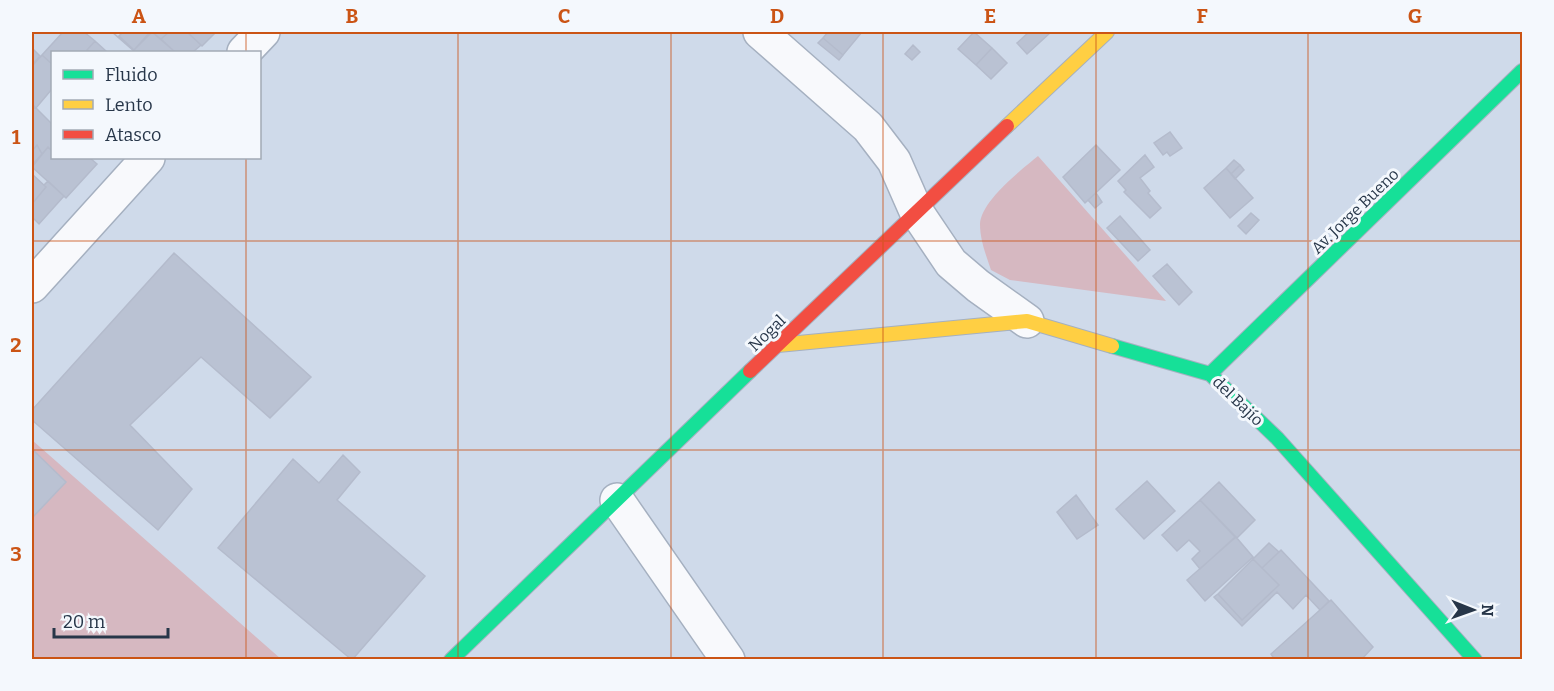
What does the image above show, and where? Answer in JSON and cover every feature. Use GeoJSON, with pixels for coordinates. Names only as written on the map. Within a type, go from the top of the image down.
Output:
{"type":"FeatureCollection","features":[{"type":"Feature","properties":{"kind":"street"},"geometry":{"type":"LineString","coordinates":[[245,51],[263,32]]}},
{"type":"Feature","properties":{"kind":"street","name":"del Bajío"},"geometry":{"type":"LineString","coordinates":[[760,32],[868,127],[894,162],[916,211],[951,263],[978,286],[1027,321],[1210,374],[1277,438],[1475,660]]}},
{"type":"Feature","properties":{"kind":"street","name":"Nogal"},"geometry":{"type":"LineString","coordinates":[[451,660],[916,211],[1107,32]]}},
{"type":"Feature","properties":{"kind":"street","name":"Av. Jorge Bueno"},"geometry":{"type":"LineString","coordinates":[[1210,374],[1522,71]]}},
{"type":"Feature","properties":{"kind":"street"},"geometry":{"type":"LineString","coordinates":[[32,286],[147,159]]}},
{"type":"Feature","properties":{"kind":"street"},"geometry":{"type":"LineString","coordinates":[[778,345],[1027,321]]}},
{"type":"Feature","properties":{"kind":"street"},"geometry":{"type":"LineString","coordinates":[[617,500],[728,660]]}},
{"type":"Feature","properties":{"kind":"shaded area"},"geometry":{"type":"Polygon","coordinates":[[[1038,156],[1166,301],[1010,280],[991,270],[981,236],[982,215],[994,196],[1038,156]]]}},
{"type":"Feature","properties":{"kind":"shaded area"},"geometry":{"type":"Polygon","coordinates":[[[32,440],[281,659],[32,659],[32,440]]]}},
{"type":"Feature","properties":{"kind":"building"},"geometry":{"type":"Polygon","coordinates":[[[63,32],[84,32],[95,41],[88,51],[51,51],[51,63],[42,55],[63,32]]]}},
{"type":"Feature","properties":{"kind":"building"},"geometry":{"type":"Polygon","coordinates":[[[112,32],[134,50],[152,32],[174,51],[134,51],[112,32]]]}},
{"type":"Feature","properties":{"kind":"building"},"geometry":{"type":"Polygon","coordinates":[[[123,32],[150,32],[134,50],[119,36],[123,32]]]}},
{"type":"Feature","properties":{"kind":"building"},"geometry":{"type":"Polygon","coordinates":[[[152,32],[169,32],[161,39],[152,32]]]}},
{"type":"Feature","properties":{"kind":"building"},"geometry":{"type":"Polygon","coordinates":[[[169,32],[187,32],[201,45],[194,51],[174,51],[161,39],[169,32]]]}},
{"type":"Feature","properties":{"kind":"building"},"geometry":{"type":"Polygon","coordinates":[[[187,32],[216,32],[202,46],[187,32]]]}},
{"type":"Feature","properties":{"kind":"building"},"geometry":{"type":"Polygon","coordinates":[[[828,32],[862,32],[843,55],[823,38],[828,32]]]}},
{"type":"Feature","properties":{"kind":"building"},"geometry":{"type":"Polygon","coordinates":[[[974,32],[992,48],[976,65],[958,49],[974,32]]]}},
{"type":"Feature","properties":{"kind":"building"},"geometry":{"type":"Polygon","coordinates":[[[1029,32],[1051,32],[1027,54],[1017,43],[1029,32]]]}},
{"type":"Feature","properties":{"kind":"building"},"geometry":{"type":"Polygon","coordinates":[[[823,38],[843,55],[839,60],[818,43],[823,38]]]}},
{"type":"Feature","properties":{"kind":"building"},"geometry":{"type":"Polygon","coordinates":[[[95,41],[106,51],[88,51],[95,41]]]}},
{"type":"Feature","properties":{"kind":"building"},"geometry":{"type":"Polygon","coordinates":[[[913,45],[920,52],[912,60],[905,54],[913,45]]]}},
{"type":"Feature","properties":{"kind":"building"},"geometry":{"type":"Polygon","coordinates":[[[32,48],[40,56],[32,65],[32,48]]]}},
{"type":"Feature","properties":{"kind":"building"},"geometry":{"type":"Polygon","coordinates":[[[992,48],[1007,63],[991,79],[976,65],[992,48]]]}},
{"type":"Feature","properties":{"kind":"building"},"geometry":{"type":"Polygon","coordinates":[[[42,55],[51,63],[51,90],[36,108],[32,104],[32,66],[42,55]]]}},
{"type":"Feature","properties":{"kind":"building"},"geometry":{"type":"Polygon","coordinates":[[[35,107],[51,123],[51,150],[48,147],[42,154],[37,145],[32,151],[32,110],[35,107]]]}},
{"type":"Feature","properties":{"kind":"building"},"geometry":{"type":"Polygon","coordinates":[[[1170,132],[1182,148],[1170,156],[1167,152],[1163,155],[1154,143],[1170,132]]]}},
{"type":"Feature","properties":{"kind":"building"},"geometry":{"type":"Polygon","coordinates":[[[37,145],[42,154],[32,165],[32,151],[37,145]]]}},
{"type":"Feature","properties":{"kind":"building"},"geometry":{"type":"Polygon","coordinates":[[[1096,145],[1120,170],[1085,203],[1063,177],[1096,145]]]}},
{"type":"Feature","properties":{"kind":"building"},"geometry":{"type":"Polygon","coordinates":[[[48,147],[51,150],[51,159],[91,159],[97,164],[66,198],[32,167],[48,147]]]}},
{"type":"Feature","properties":{"kind":"building"},"geometry":{"type":"Polygon","coordinates":[[[1145,155],[1154,167],[1140,178],[1150,191],[1148,193],[1161,208],[1150,218],[1124,192],[1126,190],[1118,181],[1145,155]]]}},
{"type":"Feature","properties":{"kind":"building"},"geometry":{"type":"Polygon","coordinates":[[[1234,160],[1240,165],[1231,174],[1226,168],[1234,160]]]}},
{"type":"Feature","properties":{"kind":"building"},"geometry":{"type":"Polygon","coordinates":[[[1240,165],[1244,170],[1235,179],[1231,174],[1240,165]]]}},
{"type":"Feature","properties":{"kind":"building"},"geometry":{"type":"Polygon","coordinates":[[[1226,168],[1253,198],[1230,218],[1204,188],[1226,168]]]}},
{"type":"Feature","properties":{"kind":"building"},"geometry":{"type":"Polygon","coordinates":[[[32,174],[46,187],[32,204],[32,174]]]}},
{"type":"Feature","properties":{"kind":"building"},"geometry":{"type":"Polygon","coordinates":[[[48,181],[64,196],[39,224],[32,217],[32,204],[48,181]]]}},
{"type":"Feature","properties":{"kind":"building"},"geometry":{"type":"Polygon","coordinates":[[[1096,193],[1102,202],[1095,208],[1088,200],[1096,193]]]}},
{"type":"Feature","properties":{"kind":"building"},"geometry":{"type":"Polygon","coordinates":[[[1251,213],[1259,220],[1246,234],[1238,226],[1251,213]]]}},
{"type":"Feature","properties":{"kind":"building"},"geometry":{"type":"Polygon","coordinates":[[[1120,216],[1150,250],[1138,261],[1107,228],[1120,216]]]}},
{"type":"Feature","properties":{"kind":"building"},"geometry":{"type":"Polygon","coordinates":[[[174,253],[311,377],[270,418],[201,357],[130,425],[192,489],[158,530],[32,420],[32,410],[174,253]]]}},
{"type":"Feature","properties":{"kind":"building"},"geometry":{"type":"Polygon","coordinates":[[[1167,264],[1192,292],[1179,305],[1153,276],[1167,264]]]}},
{"type":"Feature","properties":{"kind":"building"},"geometry":{"type":"Polygon","coordinates":[[[32,449],[66,482],[32,518],[32,449]]]}},
{"type":"Feature","properties":{"kind":"building"},"geometry":{"type":"Polygon","coordinates":[[[343,455],[360,472],[337,500],[425,576],[352,660],[218,548],[293,459],[319,483],[343,455]]]}},
{"type":"Feature","properties":{"kind":"building"},"geometry":{"type":"Polygon","coordinates":[[[1147,481],[1175,511],[1144,539],[1116,509],[1147,481]]]}},
{"type":"Feature","properties":{"kind":"building"},"geometry":{"type":"Polygon","coordinates":[[[1219,482],[1255,520],[1237,538],[1200,500],[1219,482]]]}},
{"type":"Feature","properties":{"kind":"building"},"geometry":{"type":"Polygon","coordinates":[[[1076,495],[1098,525],[1077,539],[1057,512],[1076,495]]]}},
{"type":"Feature","properties":{"kind":"building"},"geometry":{"type":"Polygon","coordinates":[[[1200,500],[1235,537],[1200,569],[1192,559],[1200,551],[1189,540],[1177,551],[1162,535],[1200,500]]]}},
{"type":"Feature","properties":{"kind":"building"},"geometry":{"type":"Polygon","coordinates":[[[1236,537],[1253,557],[1205,601],[1187,580],[1236,537]]]}},
{"type":"Feature","properties":{"kind":"building"},"geometry":{"type":"Polygon","coordinates":[[[1269,543],[1279,552],[1262,568],[1253,559],[1269,543]]]}},
{"type":"Feature","properties":{"kind":"building"},"geometry":{"type":"Polygon","coordinates":[[[1281,550],[1329,601],[1320,610],[1306,595],[1293,609],[1277,592],[1242,626],[1214,597],[1218,594],[1242,620],[1279,585],[1262,568],[1281,550]]]}},
{"type":"Feature","properties":{"kind":"building"},"geometry":{"type":"Polygon","coordinates":[[[1253,559],[1279,585],[1242,620],[1218,594],[1253,559]]]}},
{"type":"Feature","properties":{"kind":"building"},"geometry":{"type":"Polygon","coordinates":[[[1331,600],[1373,647],[1361,660],[1275,660],[1271,654],[1331,600]]]}},
{"type":"Feature","properties":{"kind":"traffic: fast"},"geometry":{"type":"LineString","coordinates":[[1210,374],[1522,71]]}},
{"type":"Feature","properties":{"kind":"traffic: fast"},"geometry":{"type":"LineString","coordinates":[[1112,346],[1210,374],[1277,438],[1475,660]]}},
{"type":"Feature","properties":{"kind":"traffic: fast"},"geometry":{"type":"LineString","coordinates":[[451,660],[750,371]]}},
{"type":"Feature","properties":{"kind":"traffic: slow"},"geometry":{"type":"LineString","coordinates":[[1007,126],[1107,32]]}},
{"type":"Feature","properties":{"kind":"traffic: slow"},"geometry":{"type":"LineString","coordinates":[[778,345],[1027,321],[1112,346]]}},
{"type":"Feature","properties":{"kind":"traffic: jam"},"geometry":{"type":"LineString","coordinates":[[750,371],[1007,126]]}}]}
